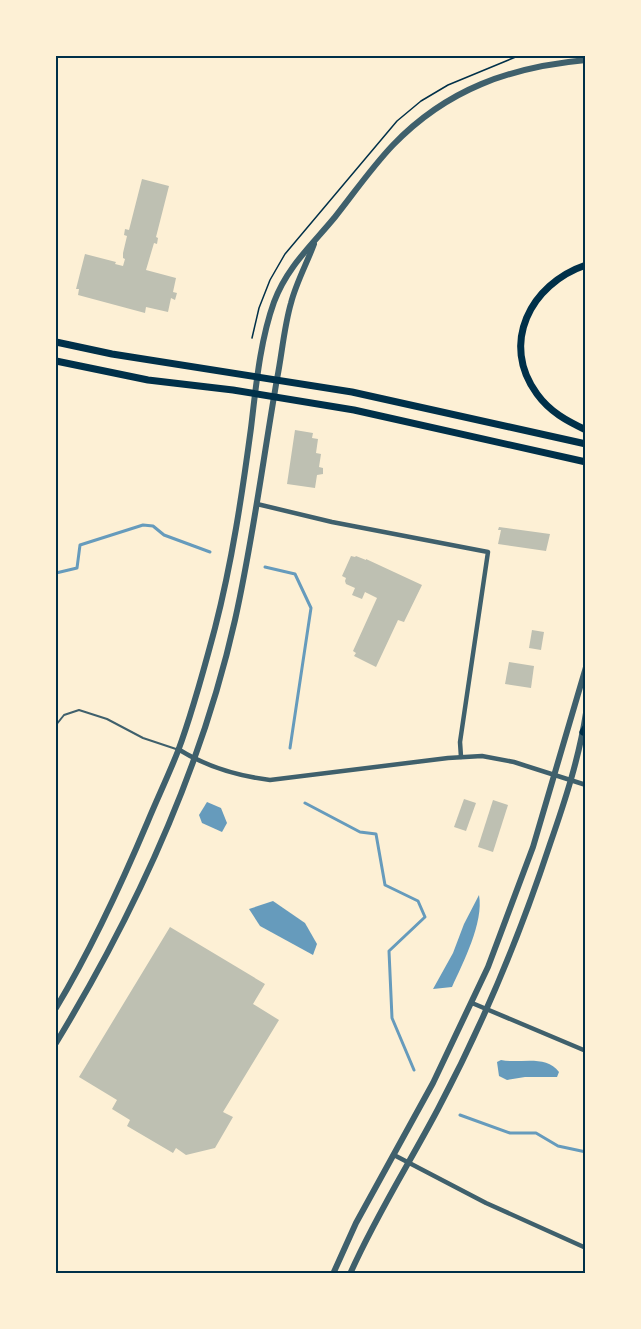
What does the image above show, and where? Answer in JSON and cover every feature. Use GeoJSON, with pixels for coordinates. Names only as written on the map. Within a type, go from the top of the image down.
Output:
{"type":"FeatureCollection","features":[{"type":"Feature","properties":{"kind":"main road"},"geometry":{"type":"LineString","coordinates":[[585,265],[560,278],[537,299],[523,325],[520,348],[522,364],[537,394],[561,417],[585,430]]}},
{"type":"Feature","properties":{"kind":"main road"},"geometry":{"type":"LineString","coordinates":[[56,342],[122,355],[277,378],[416,405],[585,444]]}},
{"type":"Feature","properties":{"kind":"main road"},"geometry":{"type":"LineString","coordinates":[[56,361],[148,380],[256,394],[411,421],[585,462]]}},
{"type":"Feature","properties":{"kind":"street"},"geometry":{"type":"LineString","coordinates":[[56,1008],[101,928],[178,750],[211,643],[228,572],[265,338],[273,304],[284,280],[295,262],[316,240],[392,146],[429,113],[480,83],[503,75],[551,63],[585,60]]}},
{"type":"Feature","properties":{"kind":"street"},"geometry":{"type":"LineString","coordinates":[[56,1043],[101,967],[162,842],[195,760],[216,698],[257,504],[291,302],[316,240]]}},
{"type":"Feature","properties":{"kind":"street"},"geometry":{"type":"LineString","coordinates":[[257,504],[332,522],[488,552],[461,735],[461,757]]}},
{"type":"Feature","properties":{"kind":"street"},"geometry":{"type":"LineString","coordinates":[[333,1274],[356,1223],[428,1093],[472,1003],[512,907],[554,776],[585,667]]}},
{"type":"Feature","properties":{"kind":"street"},"geometry":{"type":"LineString","coordinates":[[350,1274],[369,1233],[448,1088],[486,1009],[532,897],[570,781],[584,729],[585,713]]}},
{"type":"Feature","properties":{"kind":"street"},"geometry":{"type":"LineString","coordinates":[[178,750],[195,760],[250,777],[270,780],[482,756],[501,759],[585,785]]}},
{"type":"Feature","properties":{"kind":"street"},"geometry":{"type":"LineString","coordinates":[[472,1003],[585,1052]]}},
{"type":"Feature","properties":{"kind":"street"},"geometry":{"type":"LineString","coordinates":[[394,1155],[486,1203],[585,1248]]}},
{"type":"Feature","properties":{"kind":"lane"},"geometry":{"type":"LineString","coordinates":[[56,725],[63,715],[79,710],[107,719],[144,738],[178,750]]}},
{"type":"Feature","properties":{"kind":"water"},"geometry":{"type":"Polygon","coordinates":[[[207,802],[221,808],[227,823],[222,832],[202,823],[199,815],[207,802]]]}},
{"type":"Feature","properties":{"kind":"water"},"geometry":{"type":"Polygon","coordinates":[[[479,895],[480,906],[476,930],[452,987],[433,989],[453,953],[464,924],[479,895]]]}},
{"type":"Feature","properties":{"kind":"water"},"geometry":{"type":"Polygon","coordinates":[[[273,901],[305,923],[317,944],[313,955],[260,926],[249,909],[273,901]]]}},
{"type":"Feature","properties":{"kind":"water"},"geometry":{"type":"Polygon","coordinates":[[[501,1060],[540,1061],[554,1066],[559,1072],[557,1077],[525,1077],[507,1080],[499,1076],[497,1062],[501,1060]]]}},
{"type":"Feature","properties":{"kind":"building"},"geometry":{"type":"Polygon","coordinates":[[[142,179],[169,186],[156,237],[158,238],[157,244],[154,243],[146,270],[176,278],[173,292],[177,293],[175,300],[171,298],[168,312],[146,307],[145,313],[78,295],[79,289],[76,289],[85,254],[123,266],[127,236],[124,235],[125,229],[129,230],[142,179]]]}},
{"type":"Feature","properties":{"kind":"building"},"geometry":{"type":"Polygon","coordinates":[[[295,430],[313,433],[312,438],[318,439],[316,453],[321,454],[319,467],[323,468],[323,474],[317,475],[315,488],[287,484],[295,430]]]}},
{"type":"Feature","properties":{"kind":"building"},"geometry":{"type":"Polygon","coordinates":[[[499,527],[550,534],[546,551],[498,544],[501,530],[498,530],[499,527]]]}},
{"type":"Feature","properties":{"kind":"building"},"geometry":{"type":"Polygon","coordinates":[[[351,556],[366,559],[422,585],[404,622],[398,620],[376,667],[354,656],[356,653],[353,651],[377,598],[365,592],[362,599],[352,595],[355,588],[346,584],[346,578],[342,576],[351,556]]]}},
{"type":"Feature","properties":{"kind":"building"},"geometry":{"type":"Polygon","coordinates":[[[532,630],[544,632],[541,650],[529,648],[532,630]]]}},
{"type":"Feature","properties":{"kind":"building"},"geometry":{"type":"Polygon","coordinates":[[[509,662],[534,666],[531,688],[505,684],[509,662]]]}},
{"type":"Feature","properties":{"kind":"building"},"geometry":{"type":"Polygon","coordinates":[[[464,799],[476,803],[466,831],[454,827],[464,799]]]}},
{"type":"Feature","properties":{"kind":"building"},"geometry":{"type":"Polygon","coordinates":[[[493,800],[508,805],[493,852],[478,847],[493,800]]]}},
{"type":"Feature","properties":{"kind":"building"},"geometry":{"type":"Polygon","coordinates":[[[170,927],[265,984],[253,1004],[279,1020],[223,1112],[233,1117],[215,1148],[186,1155],[176,1148],[173,1153],[127,1126],[130,1120],[112,1109],[117,1100],[79,1077],[170,927]]]}},
{"type":"Feature","properties":{"kind":"waterway"},"geometry":{"type":"LineString","coordinates":[[56,573],[77,568],[80,545],[143,525],[153,526],[164,535],[210,552]]}},
{"type":"Feature","properties":{"kind":"waterway"},"geometry":{"type":"LineString","coordinates":[[265,567],[295,574],[311,608],[290,748]]}},
{"type":"Feature","properties":{"kind":"waterway"},"geometry":{"type":"LineString","coordinates":[[305,803],[360,832],[376,834],[385,885],[418,901],[425,917],[389,951],[392,1018],[414,1070]]}},
{"type":"Feature","properties":{"kind":"waterway"},"geometry":{"type":"LineString","coordinates":[[460,1115],[510,1133],[536,1133],[558,1146],[586,1152]]}}]}
